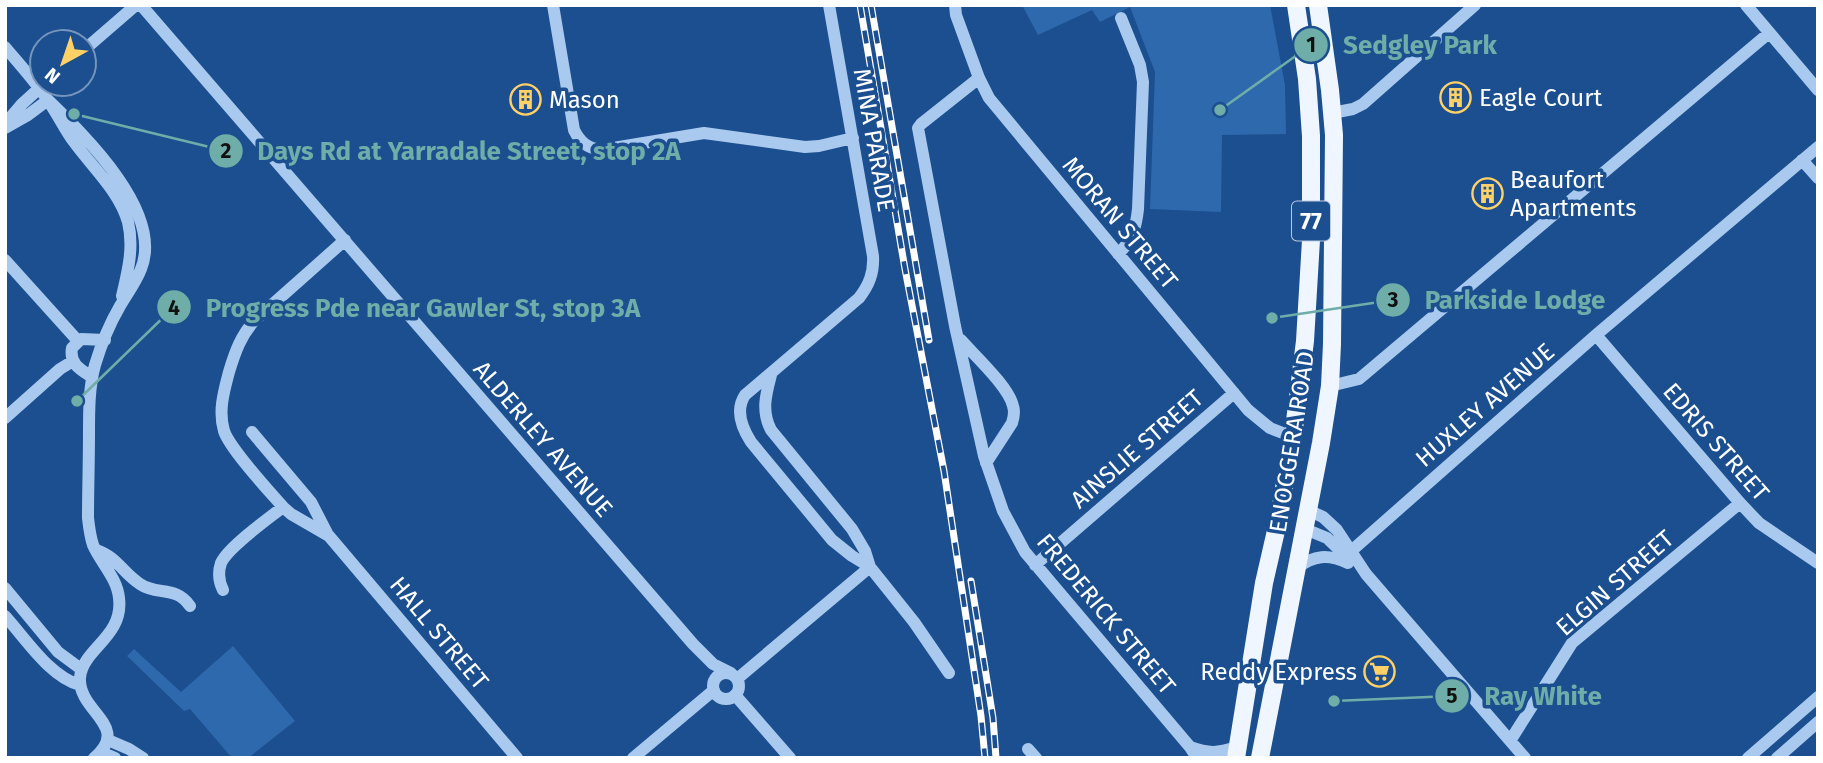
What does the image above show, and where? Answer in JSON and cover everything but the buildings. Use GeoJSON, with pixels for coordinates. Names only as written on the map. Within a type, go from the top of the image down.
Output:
{"type":"FeatureCollection","features":[{"type":"Feature","properties":{"kind":"main road","name":"ENOGGERA ROAD"},"geometry":{"type":"LineString","coordinates":[[1236,752],[1293,437],[1305,341],[1311,240],[1310,111],[1296,5]]}},
{"type":"Feature","properties":{"kind":"main road","name":"ENOGGERA ROAD"},"geometry":{"type":"LineString","coordinates":[[1260,758],[1330,386],[1334,176],[1332,113],[1318,5]]}},
{"type":"Feature","properties":{"kind":"main road"},"geometry":{"type":"LineString","coordinates":[[1293,437],[1321,443]]}},
{"type":"Feature","properties":{"kind":"main road"},"geometry":{"type":"LineString","coordinates":[[1278,522],[1297,511],[1308,510]]}},
{"type":"Feature","properties":{"kind":"main road"},"geometry":{"type":"LineString","coordinates":[[1278,522],[1305,529]]}},
{"type":"Feature","properties":{"kind":"street"},"geometry":{"type":"LineString","coordinates":[[98,38],[136,5]]}},
{"type":"Feature","properties":{"kind":"street","name":"ALDERLEY AVENUE"},"geometry":{"type":"LineString","coordinates":[[141,5],[693,644],[713,664],[734,676]]}},
{"type":"Feature","properties":{"kind":"street"},"geometry":{"type":"LineString","coordinates":[[553,5],[574,130],[580,141],[592,149],[601,150],[704,133],[805,147],[853,138]]}},
{"type":"Feature","properties":{"kind":"street","name":"MINA PARADE"},"geometry":{"type":"LineString","coordinates":[[772,373],[859,298],[870,281],[873,267],[829,5]]}},
{"type":"Feature","properties":{"kind":"street","name":"MORAN STREET"},"geometry":{"type":"LineString","coordinates":[[954,5],[989,99],[1234,393],[1262,423],[1293,437]]}},
{"type":"Feature","properties":{"kind":"street"},"geometry":{"type":"LineString","coordinates":[[1332,113],[1363,104],[1475,5]]}},
{"type":"Feature","properties":{"kind":"street"},"geometry":{"type":"LineString","coordinates":[[1746,5],[1818,90]]}},
{"type":"Feature","properties":{"kind":"street"},"geometry":{"type":"LineString","coordinates":[[1118,254],[1132,237],[1136,223],[1143,82],[1140,65],[1121,18]]}},
{"type":"Feature","properties":{"kind":"street"},"geometry":{"type":"LineString","coordinates":[[1330,386],[1359,379],[1769,33]]}},
{"type":"Feature","properties":{"kind":"street"},"geometry":{"type":"LineString","coordinates":[[5,47],[28,71]]}},
{"type":"Feature","properties":{"kind":"street","name":"FREDERICK STREET"},"geometry":{"type":"LineString","coordinates":[[979,78],[918,128],[958,337],[986,463],[1008,521],[1035,565],[1194,752],[1236,752]]}},
{"type":"Feature","properties":{"kind":"street"},"geometry":{"type":"LineString","coordinates":[[5,126],[29,98]]}},
{"type":"Feature","properties":{"kind":"street"},"geometry":{"type":"LineString","coordinates":[[5,126],[28,116],[48,100],[85,137],[114,172],[138,213],[144,236],[143,266],[118,310],[92,377],[88,518],[90,535],[116,586],[119,606],[118,616],[110,633],[82,669],[80,685],[108,733],[101,750]]}},
{"type":"Feature","properties":{"kind":"street","name":"HUXLEY AVENUE"},"geometry":{"type":"LineString","coordinates":[[1346,555],[1596,335],[1818,147]]}},
{"type":"Feature","properties":{"kind":"street"},"geometry":{"type":"LineString","coordinates":[[1802,160],[1818,178]]}},
{"type":"Feature","properties":{"kind":"street","name":"HALL STREET"},"geometry":{"type":"LineString","coordinates":[[329,536],[283,507],[232,446],[226,436],[222,416],[224,392],[237,347],[251,324],[345,240]]}},
{"type":"Feature","properties":{"kind":"street"},"geometry":{"type":"LineString","coordinates":[[5,260],[78,341]]}},
{"type":"Feature","properties":{"kind":"street","name":"EDRIS STREET"},"geometry":{"type":"LineString","coordinates":[[1596,335],[1759,523],[1818,563]]}},
{"type":"Feature","properties":{"kind":"street"},"geometry":{"type":"LineString","coordinates":[[958,337],[1007,392],[1014,407],[1012,423],[986,463]]}},
{"type":"Feature","properties":{"kind":"street"},"geometry":{"type":"LineString","coordinates":[[92,377],[73,361],[71,350],[78,341],[87,338],[105,340]]}},
{"type":"Feature","properties":{"kind":"street"},"geometry":{"type":"LineString","coordinates":[[5,418],[60,369],[73,361]]}},
{"type":"Feature","properties":{"kind":"street"},"geometry":{"type":"LineString","coordinates":[[772,373],[765,407],[769,426],[852,529],[865,551],[870,567]]}},
{"type":"Feature","properties":{"kind":"street"},"geometry":{"type":"LineString","coordinates":[[772,373],[742,400],[741,415],[746,433],[755,448],[832,540],[870,567],[919,629],[949,673]]}},
{"type":"Feature","properties":{"kind":"street","name":"AINSLIE STREET"},"geometry":{"type":"LineString","coordinates":[[1035,565],[1234,393]]}},
{"type":"Feature","properties":{"kind":"street","name":"HALL STREET"},"geometry":{"type":"LineString","coordinates":[[252,432],[311,502],[329,536],[513,756]]}},
{"type":"Feature","properties":{"kind":"street","name":"ELGIN STREET"},"geometry":{"type":"LineString","coordinates":[[1510,741],[1572,643],[1740,503]]}},
{"type":"Feature","properties":{"kind":"street"},"geometry":{"type":"LineString","coordinates":[[223,590],[219,572],[223,559],[283,507]]}},
{"type":"Feature","properties":{"kind":"street"},"geometry":{"type":"LineString","coordinates":[[1308,510],[1328,521],[1342,536],[1346,555]]}},
{"type":"Feature","properties":{"kind":"street"},"geometry":{"type":"LineString","coordinates":[[1305,529],[1327,538],[1366,574],[1524,757]]}},
{"type":"Feature","properties":{"kind":"street"},"geometry":{"type":"LineString","coordinates":[[96,550],[115,560],[140,584],[178,594],[190,606]]}},
{"type":"Feature","properties":{"kind":"street"},"geometry":{"type":"LineString","coordinates":[[1297,568],[1318,556],[1346,555]]}},
{"type":"Feature","properties":{"kind":"street"},"geometry":{"type":"LineString","coordinates":[[734,676],[739,687],[736,695],[725,699],[718,696],[714,688],[715,678],[720,674],[734,676],[870,567]]}},
{"type":"Feature","properties":{"kind":"street"},"geometry":{"type":"LineString","coordinates":[[5,588],[58,652],[82,669]]}},
{"type":"Feature","properties":{"kind":"street"},"geometry":{"type":"LineString","coordinates":[[5,616],[52,669],[80,685]]}},
{"type":"Feature","properties":{"kind":"street","name":"ALDERLEY AVENUE"},"geometry":{"type":"LineString","coordinates":[[693,644],[714,688]]}},
{"type":"Feature","properties":{"kind":"street"},"geometry":{"type":"LineString","coordinates":[[633,758],[714,688]]}},
{"type":"Feature","properties":{"kind":"street"},"geometry":{"type":"LineString","coordinates":[[736,695],[790,758]]}},
{"type":"Feature","properties":{"kind":"street"},"geometry":{"type":"LineString","coordinates":[[1748,758],[1818,696]]}},
{"type":"Feature","properties":{"kind":"street"},"geometry":{"type":"LineString","coordinates":[[1777,758],[1818,722]]}},
{"type":"Feature","properties":{"kind":"street"},"geometry":{"type":"LineString","coordinates":[[101,750],[129,749],[143,758]]}},
{"type":"Feature","properties":{"kind":"street"},"geometry":{"type":"LineString","coordinates":[[101,750],[115,758]]}},
{"type":"Feature","properties":{"kind":"shaded area"},"geometry":{"type":"Polygon","coordinates":[[[1022,5],[1270,5],[1285,85],[1286,134],[1222,135],[1221,212],[1150,209],[1155,72],[1130,7],[1100,22],[1092,10],[1038,35],[1022,5]]]}},
{"type":"Feature","properties":{"kind":"shaded area"},"geometry":{"type":"Polygon","coordinates":[[[233,646],[295,721],[248,758],[232,758],[190,709],[184,711],[127,656],[134,649],[181,692],[233,646]]]}},
{"type":"Feature","properties":{"kind":"railway"},"geometry":{"type":"LineString","coordinates":[[860,5],[905,269],[944,471],[985,758]]}},
{"type":"Feature","properties":{"kind":"railway"},"geometry":{"type":"LineString","coordinates":[[871,5],[929,340]]}},
{"type":"Feature","properties":{"kind":"railway"},"geometry":{"type":"LineString","coordinates":[[971,581],[993,718],[996,758]]}},
{"type":"Feature","properties":{"kind":"place","name":"Eagle Court"},"geometry":{"type":"Point","coordinates":[1456,98]}},
{"type":"Feature","properties":{"kind":"place","name":"Mason"},"geometry":{"type":"Point","coordinates":[526,100]}},
{"type":"Feature","properties":{"kind":"place","name":"Sedgley Park"},"geometry":{"type":"Point","coordinates":[1220,110]}},
{"type":"Feature","properties":{"kind":"place","name":"Days Rd at Yarradale Street, stop 2A"},"geometry":{"type":"Point","coordinates":[74,114]}},
{"type":"Feature","properties":{"kind":"place","name":"Beaufort Apartments"},"geometry":{"type":"Point","coordinates":[1487,194]}},
{"type":"Feature","properties":{"kind":"place","name":"Parkside Lodge"},"geometry":{"type":"Point","coordinates":[1272,318]}},
{"type":"Feature","properties":{"kind":"place","name":"Progress Pde near Gawler St, stop 3A"},"geometry":{"type":"Point","coordinates":[77,401]}},
{"type":"Feature","properties":{"kind":"place","name":"Reddy Express"},"geometry":{"type":"Point","coordinates":[1380,672]}},
{"type":"Feature","properties":{"kind":"place","name":"Ray White"},"geometry":{"type":"Point","coordinates":[1334,701]}}]}
